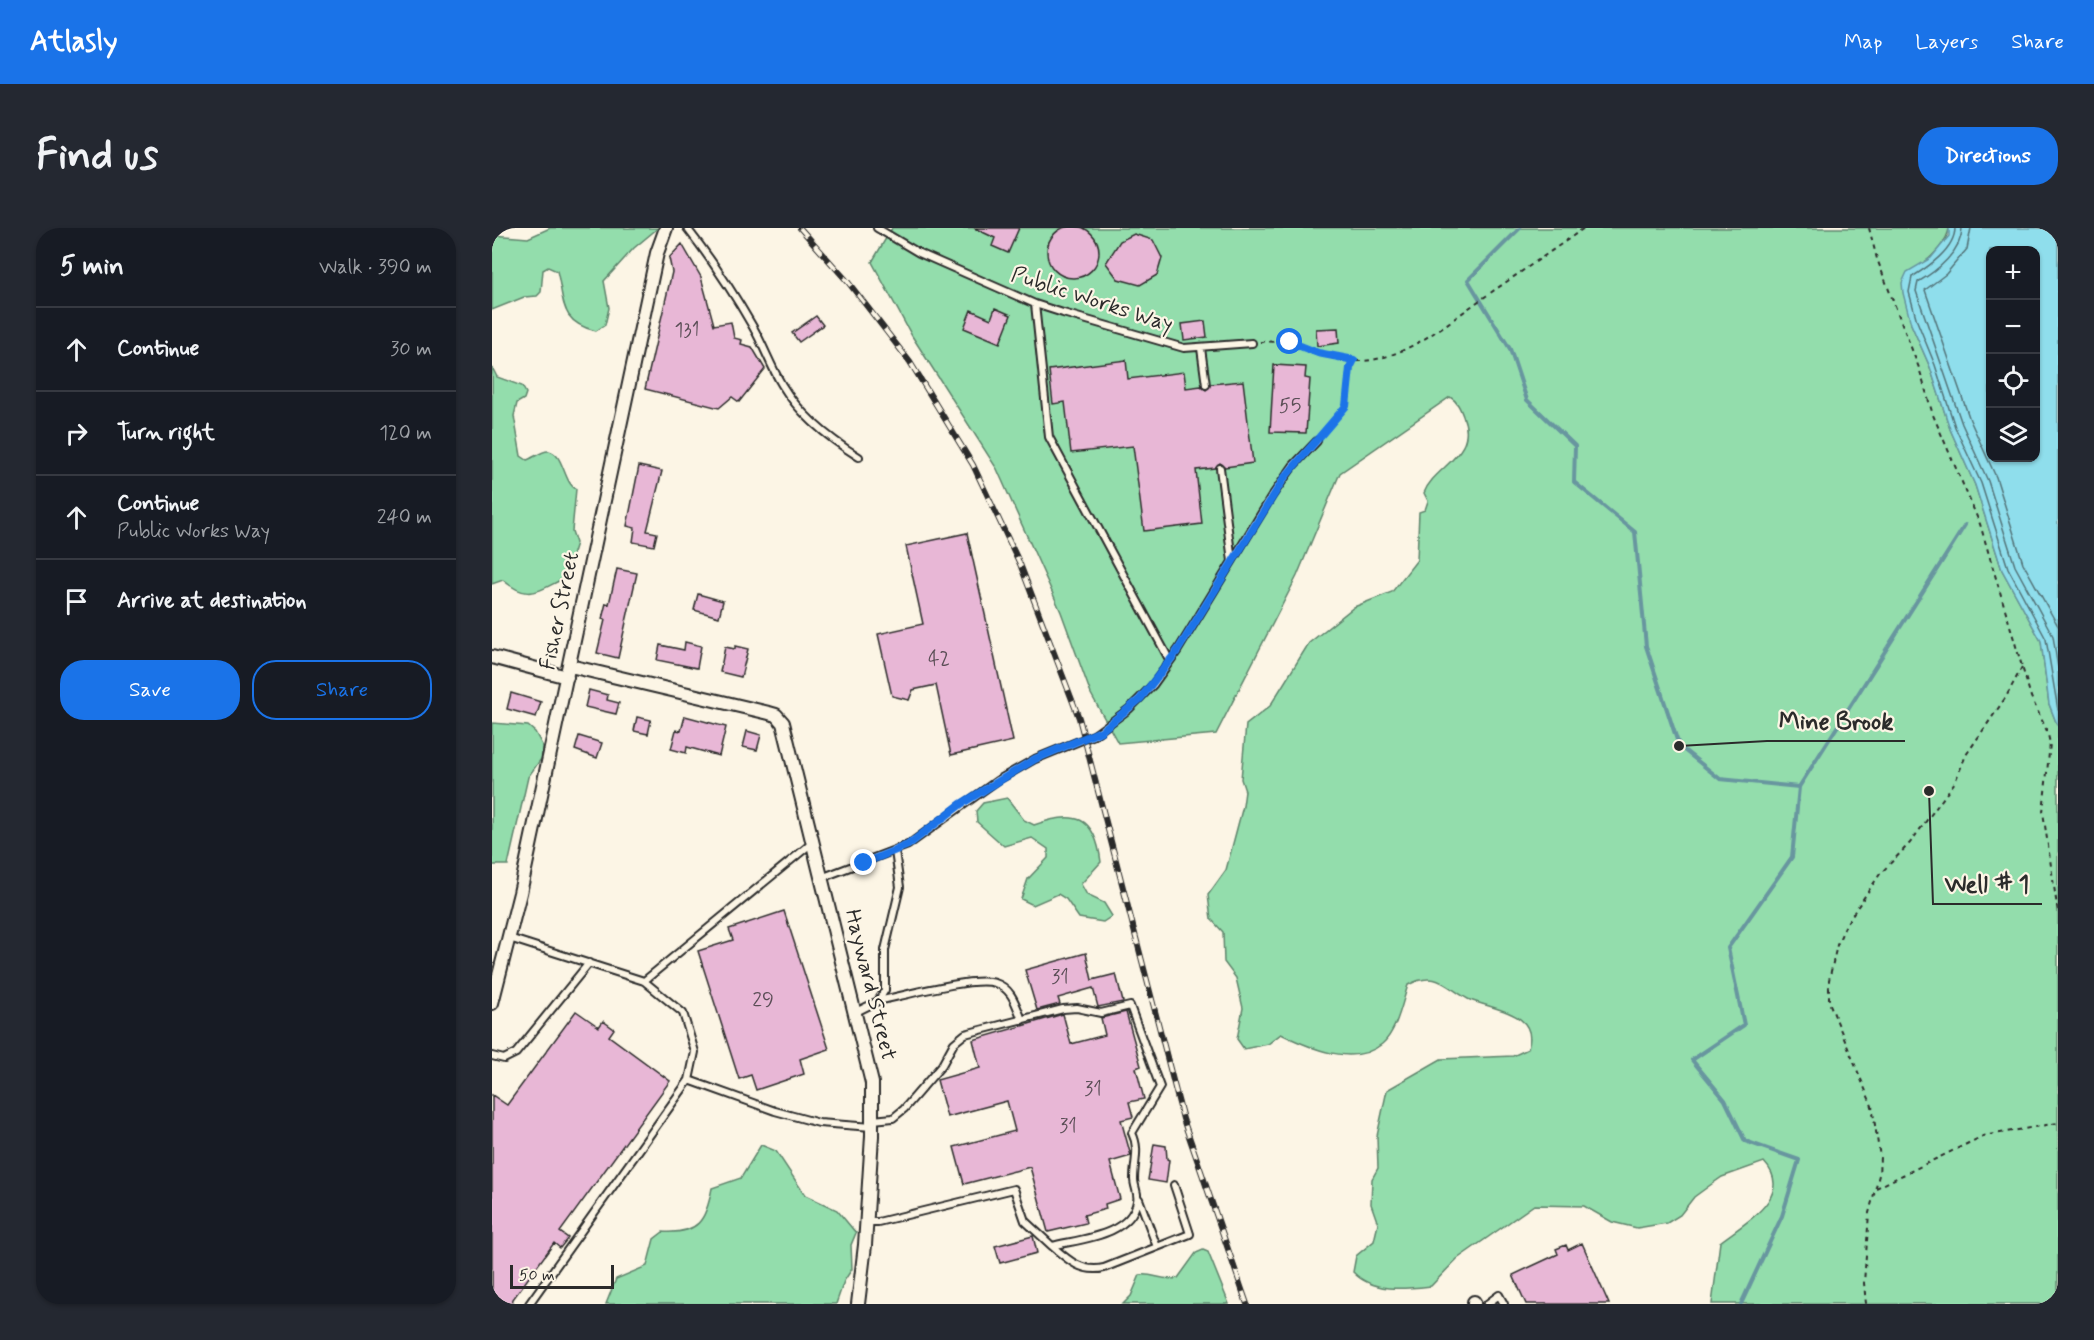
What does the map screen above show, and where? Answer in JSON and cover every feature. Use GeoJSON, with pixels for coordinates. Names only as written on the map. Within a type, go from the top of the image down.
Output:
{"type":"FeatureCollection","features":[{"type":"Feature","properties":{"kind":"street","name":"Fisher Street"},"geometry":{"type":"LineString","coordinates":[[492,1003],[509,938],[568,672],[657,253],[666,228]]}},
{"type":"Feature","properties":{"kind":"street","name":"Hayward Street"},"geometry":{"type":"LineString","coordinates":[[492,657],[776,715],[787,732],[812,843],[871,1076],[873,1124],[858,1304]]}},
{"type":"Feature","properties":{"kind":"lane"},"geometry":{"type":"LineString","coordinates":[[687,228],[717,266],[755,330],[782,386],[803,412],[839,444],[859,457]]}},
{"type":"Feature","properties":{"kind":"lane","name":"Public Works Way"},"geometry":{"type":"LineString","coordinates":[[877,228],[919,253],[1035,304],[1176,347],[1201,348],[1252,343]]}},
{"type":"Feature","properties":{"kind":"lane"},"geometry":{"type":"LineString","coordinates":[[1035,304],[1049,437],[1170,661]]}},
{"type":"Feature","properties":{"kind":"lane","name":"Public Works Way"},"geometry":{"type":"LineString","coordinates":[[1201,348],[1206,385]]}},
{"type":"Feature","properties":{"kind":"lane"},"geometry":{"type":"LineString","coordinates":[[821,878],[895,852],[920,838],[948,814],[998,780],[1035,759],[1101,731],[1140,699],[1170,661],[1285,477],[1317,441]]}},
{"type":"Feature","properties":{"kind":"lane"},"geometry":{"type":"LineString","coordinates":[[1220,468],[1232,561]]}},
{"type":"Feature","properties":{"kind":"lane"},"geometry":{"type":"LineString","coordinates":[[644,981],[812,843]]}},
{"type":"Feature","properties":{"kind":"lane"},"geometry":{"type":"LineString","coordinates":[[878,1001],[885,990],[885,950],[900,887],[895,852]]}},
{"type":"Feature","properties":{"kind":"lane"},"geometry":{"type":"LineString","coordinates":[[509,938],[644,981],[683,1013],[695,1052],[689,1080],[529,1304]]}},
{"type":"Feature","properties":{"kind":"lane"},"geometry":{"type":"LineString","coordinates":[[492,1056],[504,1059],[516,1053],[590,963]]}},
{"type":"Feature","properties":{"kind":"lane"},"geometry":{"type":"LineString","coordinates":[[856,1012],[878,1001],[988,982],[1007,990],[1015,1000],[1022,1020]]}},
{"type":"Feature","properties":{"kind":"lane"},"geometry":{"type":"LineString","coordinates":[[689,1080],[775,1112],[819,1123],[873,1124],[893,1118],[904,1109],[942,1065],[960,1037],[1063,1010],[1077,1008],[1101,1013],[1127,1005],[1133,1009],[1160,1088],[1145,1107],[1132,1133],[1137,1151],[1134,1178],[1156,1247]]}},
{"type":"Feature","properties":{"kind":"lane"},"geometry":{"type":"LineString","coordinates":[[866,1222],[878,1222],[1014,1189],[1025,1221],[1065,1258],[1088,1270],[1104,1268],[1191,1234],[1174,1185]]}},
{"type":"Feature","properties":{"kind":"lane"},"geometry":{"type":"LineString","coordinates":[[1052,1246],[1123,1225],[1134,1211],[1138,1196]]}},
{"type":"Feature","properties":{"kind":"lane"},"geometry":{"type":"LineString","coordinates":[[1487,1304],[1498,1295],[1504,1304]]}},
{"type":"Feature","properties":{"kind":"path"},"geometry":{"type":"LineString","coordinates":[[1252,343],[1284,341],[1318,353],[1354,360],[1378,358],[1414,345],[1584,228]]}},
{"type":"Feature","properties":{"kind":"path"},"geometry":{"type":"LineString","coordinates":[[1869,228],[1877,260],[1919,368],[1933,416],[1980,524],[2031,697],[2047,731],[2050,743],[2043,792],[2043,819],[2058,913]]}},
{"type":"Feature","properties":{"kind":"path"},"geometry":{"type":"LineString","coordinates":[[1317,441],[1346,406],[1350,368],[1354,360]]}},
{"type":"Feature","properties":{"kind":"path"},"geometry":{"type":"LineString","coordinates":[[1866,1304],[1864,1283],[1869,1213],[1876,1188],[1880,1157],[1872,1106],[1829,1002],[1829,980],[1837,945],[1846,924],[1880,874],[1910,843],[1955,782],[1966,755],[2006,697],[2023,665]]}},
{"type":"Feature","properties":{"kind":"path"},"geometry":{"type":"LineString","coordinates":[[1876,1188],[1983,1136],[2058,1123]]}},
{"type":"Feature","properties":{"kind":"green space"},"geometry":{"type":"Polygon","coordinates":[[[550,228],[658,228],[634,248],[604,281],[609,308],[605,325],[596,331],[575,322],[570,316],[563,301],[557,271],[548,267],[543,270],[541,292],[537,296],[524,297],[492,310],[492,235],[528,238],[550,228]]]}},
{"type":"Feature","properties":{"kind":"green space"},"geometry":{"type":"Polygon","coordinates":[[[892,228],[1949,228],[1943,243],[1921,265],[1911,324],[1930,367],[1950,429],[1975,485],[2002,570],[2041,641],[2049,704],[2058,727],[2058,1304],[1712,1304],[1720,1242],[1763,1208],[1770,1197],[1774,1186],[1772,1174],[1764,1162],[1722,1177],[1694,1197],[1680,1215],[1667,1223],[1637,1228],[1612,1222],[1584,1206],[1534,1205],[1457,1259],[1431,1286],[1389,1288],[1361,1279],[1353,1272],[1356,1256],[1374,1241],[1378,1224],[1371,1204],[1372,1179],[1378,1168],[1377,1136],[1387,1090],[1441,1059],[1513,1056],[1528,1049],[1530,1036],[1527,1027],[1521,1019],[1512,1014],[1468,999],[1434,979],[1426,979],[1408,985],[1392,1032],[1382,1044],[1370,1051],[1344,1055],[1331,1053],[1281,1034],[1268,1044],[1244,1049],[1237,1039],[1243,1008],[1236,978],[1224,962],[1223,932],[1211,919],[1208,895],[1226,870],[1243,806],[1245,791],[1241,779],[1246,725],[1270,706],[1309,643],[1354,607],[1392,592],[1417,560],[1419,512],[1425,510],[1428,501],[1424,493],[1465,441],[1466,429],[1461,410],[1450,397],[1340,473],[1297,576],[1216,734],[1118,743],[1091,694],[1061,612],[997,469],[912,336],[872,262],[892,228]]]}},
{"type":"Feature","properties":{"kind":"green space"},"geometry":{"type":"Polygon","coordinates":[[[492,367],[497,377],[522,386],[526,393],[524,399],[517,403],[514,416],[521,456],[527,460],[547,451],[554,453],[561,462],[568,481],[576,489],[572,531],[576,543],[565,578],[533,592],[520,591],[503,580],[492,584],[492,367]]]}},
{"type":"Feature","properties":{"kind":"green space"},"geometry":{"type":"Polygon","coordinates":[[[492,723],[528,726],[535,732],[543,747],[541,759],[528,777],[508,865],[492,865],[492,723]]]}},
{"type":"Feature","properties":{"kind":"green space"},"geometry":{"type":"Polygon","coordinates":[[[1007,798],[1024,820],[1034,825],[1048,820],[1072,818],[1081,820],[1088,826],[1094,834],[1101,862],[1081,884],[1087,895],[1104,903],[1112,916],[1103,922],[1079,918],[1066,899],[1058,894],[1033,905],[1021,899],[1028,879],[1048,858],[1048,849],[1032,838],[1004,846],[977,822],[976,811],[983,803],[1007,798]]]}},
{"type":"Feature","properties":{"kind":"green space"},"geometry":{"type":"Polygon","coordinates":[[[761,1145],[776,1151],[805,1195],[837,1210],[856,1233],[851,1245],[852,1269],[844,1281],[836,1304],[606,1304],[616,1279],[647,1266],[654,1239],[663,1232],[685,1231],[698,1223],[707,1209],[712,1188],[741,1178],[761,1145]]]}},
{"type":"Feature","properties":{"kind":"green space"},"geometry":{"type":"Polygon","coordinates":[[[1203,1250],[1208,1252],[1229,1304],[1123,1304],[1131,1296],[1140,1275],[1167,1279],[1178,1278],[1196,1253],[1203,1250]]]}},
{"type":"Feature","properties":{"kind":"water"},"geometry":{"type":"Polygon","coordinates":[[[1949,228],[2058,228],[2058,727],[2049,704],[2041,641],[2002,570],[1975,485],[1950,429],[1930,367],[1911,324],[1902,283],[1907,272],[1931,258],[1949,236],[1949,228]]]}},
{"type":"Feature","properties":{"kind":"building"},"geometry":{"type":"Polygon","coordinates":[[[1073,226],[1083,228],[1091,234],[1097,242],[1099,252],[1097,262],[1091,270],[1083,276],[1073,278],[1063,276],[1055,270],[1049,262],[1047,252],[1049,242],[1055,234],[1063,228],[1073,226]]]}},
{"type":"Feature","properties":{"kind":"building"},"geometry":{"type":"Polygon","coordinates":[[[974,228],[1019,228],[1008,253],[992,246],[995,238],[974,228]]]}},
{"type":"Feature","properties":{"kind":"building"},"geometry":{"type":"Polygon","coordinates":[[[1134,234],[1153,240],[1162,258],[1157,275],[1140,285],[1118,279],[1106,263],[1120,241],[1134,234]]]}},
{"type":"Feature","properties":{"kind":"building"},"geometry":{"type":"Polygon","coordinates":[[[682,244],[701,277],[714,325],[731,322],[734,338],[742,340],[741,344],[752,347],[765,369],[739,402],[732,397],[719,408],[645,389],[672,272],[669,258],[682,244]]]}},
{"type":"Feature","properties":{"kind":"building"},"geometry":{"type":"Polygon","coordinates":[[[995,308],[1011,315],[1000,343],[964,328],[971,310],[991,319],[995,308]]]}},
{"type":"Feature","properties":{"kind":"building"},"geometry":{"type":"Polygon","coordinates":[[[816,316],[823,325],[799,342],[792,333],[816,316]]]}},
{"type":"Feature","properties":{"kind":"building"},"geometry":{"type":"Polygon","coordinates":[[[1205,321],[1207,337],[1184,340],[1182,324],[1205,321]]]}},
{"type":"Feature","properties":{"kind":"building"},"geometry":{"type":"Polygon","coordinates":[[[1338,328],[1339,343],[1317,346],[1316,329],[1338,328]]]}},
{"type":"Feature","properties":{"kind":"building"},"geometry":{"type":"Polygon","coordinates":[[[1126,360],[1128,379],[1184,372],[1186,388],[1201,386],[1206,390],[1211,384],[1243,381],[1253,463],[1225,467],[1220,463],[1215,468],[1196,470],[1202,524],[1144,531],[1133,446],[1071,453],[1065,402],[1053,404],[1049,370],[1126,360]]]}},
{"type":"Feature","properties":{"kind":"building"},"geometry":{"type":"Polygon","coordinates":[[[1274,365],[1306,367],[1305,378],[1310,379],[1306,433],[1270,432],[1274,365]]]}},
{"type":"Feature","properties":{"kind":"building"},"geometry":{"type":"Polygon","coordinates":[[[639,466],[662,471],[647,531],[657,533],[654,546],[633,542],[635,528],[627,526],[639,466]]]}},
{"type":"Feature","properties":{"kind":"building"},"geometry":{"type":"Polygon","coordinates":[[[967,533],[1013,741],[951,755],[936,685],[913,690],[909,700],[892,696],[878,634],[923,624],[906,546],[967,533]]]}},
{"type":"Feature","properties":{"kind":"building"},"geometry":{"type":"Polygon","coordinates":[[[617,569],[637,573],[618,658],[597,653],[605,620],[602,619],[606,603],[609,604],[617,569]]]}},
{"type":"Feature","properties":{"kind":"building"},"geometry":{"type":"Polygon","coordinates":[[[698,594],[723,601],[719,617],[694,610],[698,594]]]}},
{"type":"Feature","properties":{"kind":"building"},"geometry":{"type":"Polygon","coordinates":[[[685,642],[701,646],[697,668],[657,660],[660,645],[684,650],[685,642]]]}},
{"type":"Feature","properties":{"kind":"building"},"geometry":{"type":"Polygon","coordinates":[[[735,646],[748,649],[741,677],[720,672],[725,647],[735,649],[735,646]]]}},
{"type":"Feature","properties":{"kind":"building"},"geometry":{"type":"Polygon","coordinates":[[[589,690],[608,695],[607,700],[619,703],[616,714],[585,707],[589,690]]]}},
{"type":"Feature","properties":{"kind":"building"},"geometry":{"type":"Polygon","coordinates":[[[511,693],[541,702],[536,717],[507,709],[511,693]]]}},
{"type":"Feature","properties":{"kind":"building"},"geometry":{"type":"Polygon","coordinates":[[[685,716],[726,727],[719,756],[687,747],[686,753],[671,749],[676,730],[681,731],[685,716]]]}},
{"type":"Feature","properties":{"kind":"building"},"geometry":{"type":"Polygon","coordinates":[[[637,717],[651,720],[648,734],[634,731],[637,717]]]}},
{"type":"Feature","properties":{"kind":"building"},"geometry":{"type":"Polygon","coordinates":[[[747,731],[761,735],[757,750],[743,747],[747,731]]]}},
{"type":"Feature","properties":{"kind":"building"},"geometry":{"type":"Polygon","coordinates":[[[579,736],[602,743],[597,758],[575,750],[579,736]]]}},
{"type":"Feature","properties":{"kind":"building"},"geometry":{"type":"Polygon","coordinates":[[[784,911],[829,1049],[800,1059],[804,1074],[756,1090],[751,1075],[739,1079],[698,951],[733,940],[729,929],[784,911]]]}},
{"type":"Feature","properties":{"kind":"building"},"geometry":{"type":"Polygon","coordinates":[[[1086,953],[1092,980],[1116,974],[1123,1002],[1098,1007],[1093,988],[1058,998],[1060,1004],[1037,1010],[1025,970],[1086,953]]]}},
{"type":"Feature","properties":{"kind":"building"},"geometry":{"type":"Polygon","coordinates":[[[576,1011],[599,1027],[603,1021],[614,1029],[609,1036],[670,1081],[560,1232],[568,1238],[560,1248],[554,1243],[513,1299],[512,1304],[492,1304],[492,1095],[507,1105],[576,1011]]]}},
{"type":"Feature","properties":{"kind":"building"},"geometry":{"type":"Polygon","coordinates":[[[1126,1012],[1141,1066],[1136,1068],[1144,1099],[1129,1102],[1133,1117],[1121,1120],[1131,1156],[1110,1162],[1120,1199],[1105,1204],[1106,1209],[1084,1215],[1086,1223],[1048,1232],[1030,1167],[964,1184],[954,1147],[1015,1131],[1007,1101],[947,1117],[937,1080],[980,1068],[973,1040],[1063,1014],[1071,1044],[1105,1035],[1101,1018],[1126,1012]]]}},
{"type":"Feature","properties":{"kind":"building"},"geometry":{"type":"Polygon","coordinates":[[[1154,1144],[1166,1146],[1169,1160],[1166,1183],[1148,1180],[1154,1144]]]}},
{"type":"Feature","properties":{"kind":"building"},"geometry":{"type":"Polygon","coordinates":[[[1033,1236],[1037,1253],[1000,1263],[995,1246],[1033,1236]]]}},
{"type":"Feature","properties":{"kind":"building"},"geometry":{"type":"Polygon","coordinates":[[[1582,1243],[1609,1304],[1526,1304],[1513,1275],[1558,1254],[1556,1249],[1566,1245],[1568,1250],[1582,1243]]]}},
{"type":"Feature","properties":{"kind":"waterway"},"geometry":{"type":"LineString","coordinates":[[1520,228],[1468,280],[1510,349],[1527,400],[1575,446],[1574,482],[1635,532],[1646,646],[1679,746],[1720,779],[1799,787],[1792,857],[1728,948],[1744,1025],[1692,1060],[1725,1100],[1745,1141],[1799,1160],[1782,1216],[1741,1304]]}},
{"type":"Feature","properties":{"kind":"waterway"},"geometry":{"type":"LineString","coordinates":[[1799,787],[1965,525]]}},
{"type":"Feature","properties":{"kind":"railway"},"geometry":{"type":"LineString","coordinates":[[800,228],[848,282],[910,362],[973,465],[1020,564],[1079,718],[1183,1119],[1247,1304]]}},
{"type":"Feature","properties":{"kind":"place","name":"Mine Brook"},"geometry":{"type":"Point","coordinates":[1679,746]}},
{"type":"Feature","properties":{"kind":"place","name":"Well # 1"},"geometry":{"type":"Point","coordinates":[1929,791]}},
{"type":"Feature","properties":{"kind":"route"},"geometry":{"type":"LineString","coordinates":[[864,863],[895,852],[920,838],[961,804],[1035,759],[1085,740],[1101,731],[1129,709],[1153,685],[1185,640],[1285,477],[1323,435],[1349,399],[1350,364],[1354,360],[1318,353],[1290,342]]}}]}
